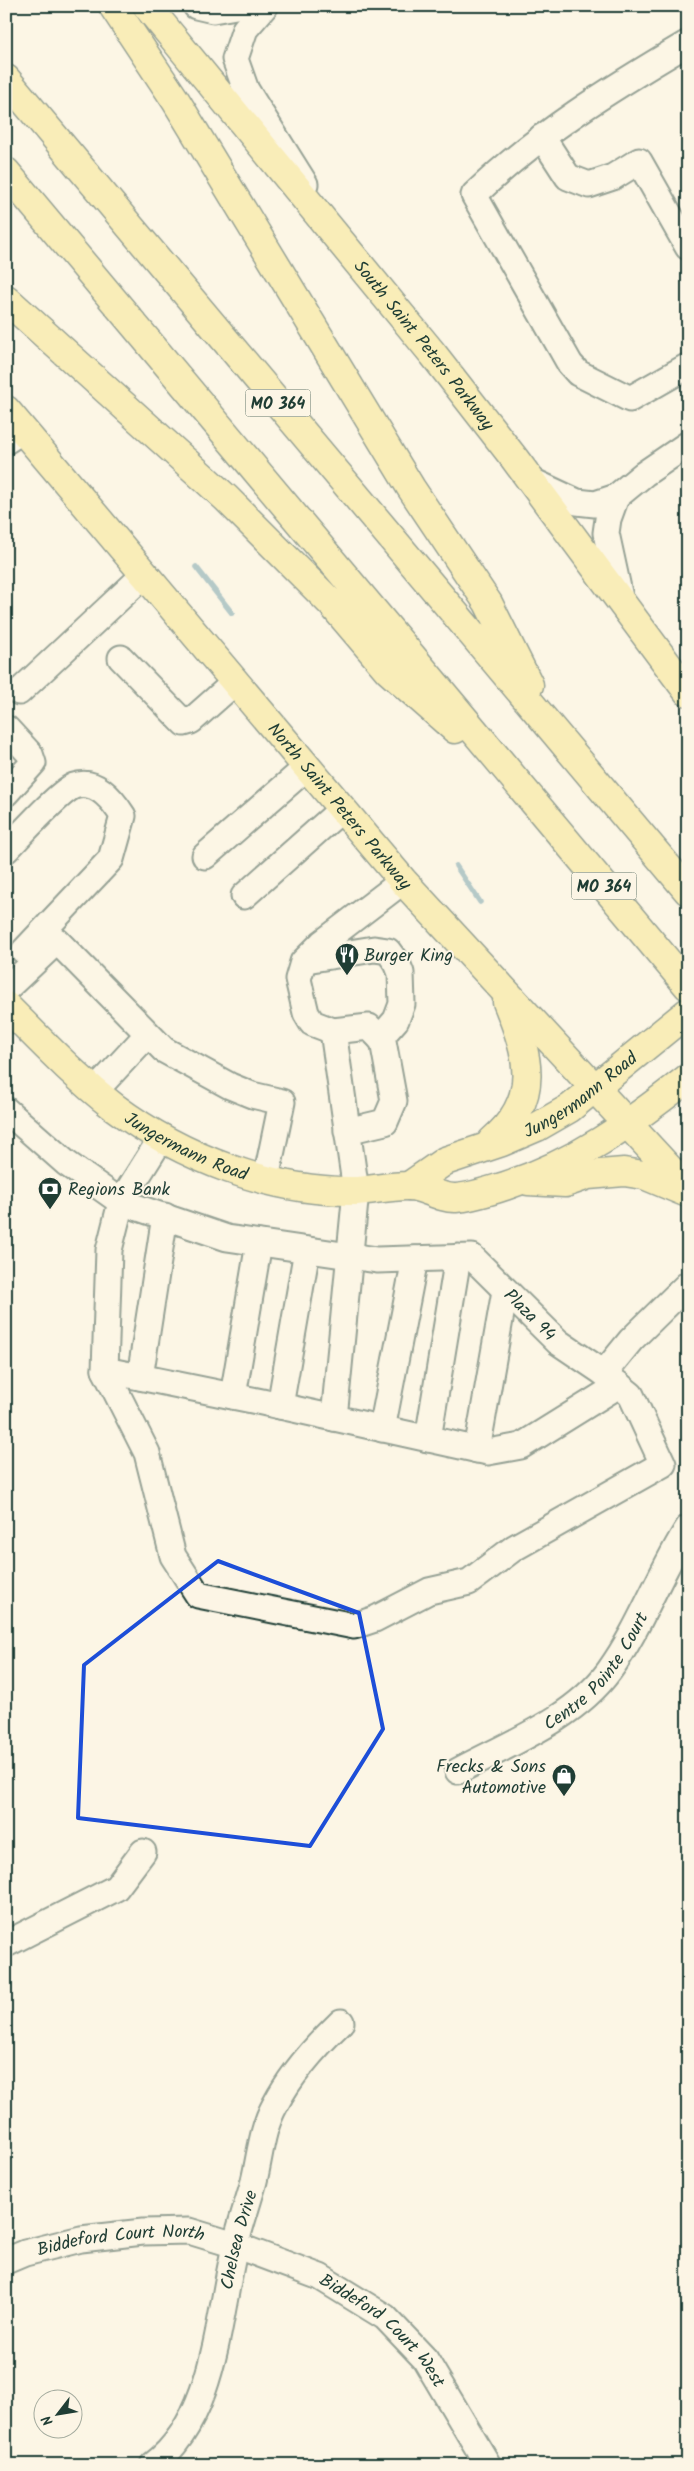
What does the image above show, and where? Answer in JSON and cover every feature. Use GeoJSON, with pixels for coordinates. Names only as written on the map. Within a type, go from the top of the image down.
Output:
{"type":"FeatureCollection","features":[{"type":"Feature","properties":{"kind":"main road"},"geometry":{"type":"LineString","coordinates":[[114,6],[176,101],[396,463],[488,603],[550,727]]}},
{"type":"Feature","properties":{"kind":"main road","name":"South Saint Peters Parkway"},"geometry":{"type":"LineString","coordinates":[[147,6],[332,229],[532,481],[688,692]]}},
{"type":"Feature","properties":{"kind":"main road","name":"MO 364"},"geometry":{"type":"LineString","coordinates":[[6,79],[688,892]]}},
{"type":"Feature","properties":{"kind":"main road","name":"MO 364"},"geometry":{"type":"LineString","coordinates":[[6,172],[688,986]]}},
{"type":"Feature","properties":{"kind":"main road"},"geometry":{"type":"LineString","coordinates":[[6,300],[226,498],[331,603],[388,670],[520,786]]}},
{"type":"Feature","properties":{"kind":"main road","name":"North Saint Peters Parkway"},"geometry":{"type":"LineString","coordinates":[[12,427],[144,575],[306,768],[404,881],[688,1191]]}},
{"type":"Feature","properties":{"kind":"main road"},"geometry":{"type":"LineString","coordinates":[[481,1150],[506,1129],[518,1112],[526,1093],[527,1068],[525,1050],[502,989]]}},
{"type":"Feature","properties":{"kind":"main road","name":"Jungermann Road"},"geometry":{"type":"LineString","coordinates":[[6,1006],[95,1091],[132,1120],[162,1137],[229,1168],[266,1179],[306,1187],[356,1191],[409,1186],[454,1198],[485,1192],[562,1163],[602,1143],[688,1078]]}},
{"type":"Feature","properties":{"kind":"main road","name":"Jungermann Road"},"geometry":{"type":"LineString","coordinates":[[409,1186],[445,1162],[481,1150],[537,1127],[570,1108],[688,1012]]}},
{"type":"Feature","properties":{"kind":"main road"},"geometry":{"type":"LineString","coordinates":[[521,1180],[566,1183],[588,1175],[624,1172],[644,1175],[688,1191]]}},
{"type":"Feature","properties":{"kind":"street"},"geometry":{"type":"LineString","coordinates":[[196,6],[213,10],[236,6]]}},
{"type":"Feature","properties":{"kind":"street"},"geometry":{"type":"LineString","coordinates":[[265,6],[245,29],[235,59],[246,90],[332,229]]}},
{"type":"Feature","properties":{"kind":"street"},"geometry":{"type":"LineString","coordinates":[[688,43],[606,92],[542,137],[474,195],[570,364],[578,373],[630,399],[688,366]]}},
{"type":"Feature","properties":{"kind":"street"},"geometry":{"type":"LineString","coordinates":[[542,137],[568,177],[588,185],[613,176],[639,161],[688,247]]}},
{"type":"Feature","properties":{"kind":"street"},"geometry":{"type":"LineString","coordinates":[[532,481],[577,502],[595,504],[616,497],[644,474],[688,444]]}},
{"type":"Feature","properties":{"kind":"street"},"geometry":{"type":"LineString","coordinates":[[616,497],[608,518],[606,533],[621,602]]}},
{"type":"Feature","properties":{"kind":"street"},"geometry":{"type":"LineString","coordinates":[[19,692],[144,575]]}},
{"type":"Feature","properties":{"kind":"street"},"geometry":{"type":"LineString","coordinates":[[121,658],[184,723],[191,721],[234,682]]}},
{"type":"Feature","properties":{"kind":"street"},"geometry":{"type":"LineString","coordinates":[[6,793],[33,763],[30,754],[7,729]]}},
{"type":"Feature","properties":{"kind":"street"},"geometry":{"type":"LineString","coordinates":[[205,856],[306,768]]}},
{"type":"Feature","properties":{"kind":"street"},"geometry":{"type":"LineString","coordinates":[[6,850],[56,800],[75,786],[95,786],[114,800],[123,816],[112,859],[6,969]]}},
{"type":"Feature","properties":{"kind":"street"},"geometry":{"type":"LineString","coordinates":[[244,896],[342,809]]}},
{"type":"Feature","properties":{"kind":"street"},"geometry":{"type":"LineString","coordinates":[[347,1131],[385,1122],[394,1101],[383,1041],[369,1027],[333,1030],[312,1023],[306,1013],[298,979],[306,960],[322,943],[404,881]]}},
{"type":"Feature","properties":{"kind":"street"},"geometry":{"type":"LineString","coordinates":[[6,989],[58,941],[147,1035],[164,1050],[211,1077],[252,1095],[282,1102],[266,1179]]}},
{"type":"Feature","properties":{"kind":"street"},"geometry":{"type":"LineString","coordinates":[[306,960],[374,949],[388,951],[398,963],[401,973],[402,1004],[396,1020],[380,1038]]}},
{"type":"Feature","properties":{"kind":"street"},"geometry":{"type":"LineString","coordinates":[[333,1030],[356,1191],[334,1418]]}},
{"type":"Feature","properties":{"kind":"street"},"geometry":{"type":"LineString","coordinates":[[95,1091],[147,1035]]}},
{"type":"Feature","properties":{"kind":"street","name":"Plaza 94"},"geometry":{"type":"LineString","coordinates":[[6,1110],[66,1163],[121,1202],[227,1238],[377,1260],[472,1257],[558,1342],[612,1379],[631,1395],[663,1464],[514,1548],[469,1582],[429,1591],[375,1619],[354,1626],[198,1596],[173,1556],[147,1453],[105,1370]]}},
{"type":"Feature","properties":{"kind":"street"},"geometry":{"type":"LineString","coordinates":[[162,1137],[121,1202],[109,1250],[105,1370],[488,1452],[521,1446],[612,1379],[631,1340],[688,1284]]}},
{"type":"Feature","properties":{"kind":"street"},"geometry":{"type":"LineString","coordinates":[[140,1377],[165,1216]]}},
{"type":"Feature","properties":{"kind":"street"},"geometry":{"type":"LineString","coordinates":[[233,1396],[259,1243]]}},
{"type":"Feature","properties":{"kind":"street"},"geometry":{"type":"LineString","coordinates":[[280,1406],[307,1250]]}},
{"type":"Feature","properties":{"kind":"street"},"geometry":{"type":"LineString","coordinates":[[428,1439],[458,1257]]}},
{"type":"Feature","properties":{"kind":"street"},"geometry":{"type":"LineString","coordinates":[[382,1428],[415,1259]]}},
{"type":"Feature","properties":{"kind":"street"},"geometry":{"type":"LineString","coordinates":[[477,1450],[505,1291]]}},
{"type":"Feature","properties":{"kind":"street","name":"Centre Pointe Court"},"geometry":{"type":"LineString","coordinates":[[458,1771],[554,1720],[584,1699],[609,1671],[688,1528]]}},
{"type":"Feature","properties":{"kind":"street"},"geometry":{"type":"LineString","coordinates":[[6,1944],[116,1888],[143,1852]]}},
{"type":"Feature","properties":{"kind":"street","name":"Chelsea Drive"},"geometry":{"type":"LineString","coordinates":[[153,2465],[165,2456],[194,2415],[207,2378],[235,2245],[254,2180],[261,2145],[274,2105],[316,2046],[341,2022]]}},
{"type":"Feature","properties":{"kind":"street","name":"Biddeford Court North"},"geometry":{"type":"LineString","coordinates":[[6,2260],[25,2253],[81,2239],[143,2232],[190,2231],[235,2245]]}},
{"type":"Feature","properties":{"kind":"street","name":"Biddeford Court West"},"geometry":{"type":"LineString","coordinates":[[235,2245],[320,2277],[385,2316],[425,2359],[488,2465]]}},
{"type":"Feature","properties":{"kind":"highlighted area"},"geometry":{"type":"Polygon","coordinates":[[[218,1561],[359,1613],[383,1729],[310,1846],[78,1818],[84,1665],[218,1561]]]}},
{"type":"Feature","properties":{"kind":"waterway"},"geometry":{"type":"LineString","coordinates":[[196,567],[232,613]]}},
{"type":"Feature","properties":{"kind":"waterway"},"geometry":{"type":"LineString","coordinates":[[456,866],[480,902]]}},
{"type":"Feature","properties":{"kind":"place","name":"Burger King"},"geometry":{"type":"Point","coordinates":[347,976]}},
{"type":"Feature","properties":{"kind":"place","name":"Regions Bank"},"geometry":{"type":"Point","coordinates":[50,1210]}},
{"type":"Feature","properties":{"kind":"place","name":"Frecks & Sons Automotive"},"geometry":{"type":"Point","coordinates":[564,1797]}}]}
